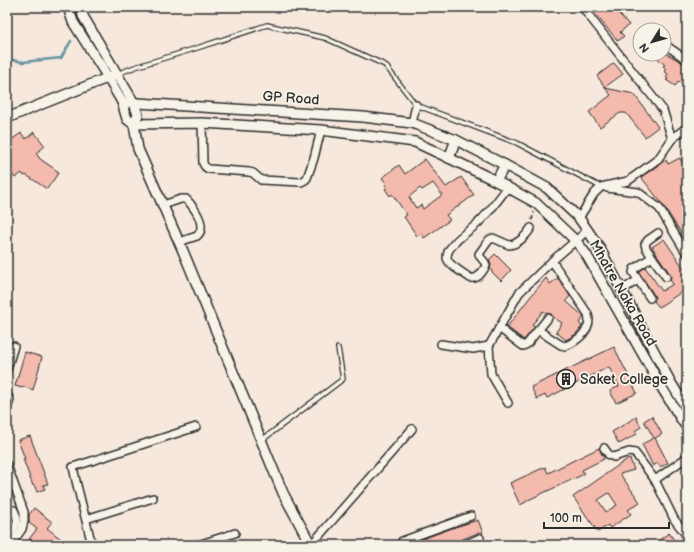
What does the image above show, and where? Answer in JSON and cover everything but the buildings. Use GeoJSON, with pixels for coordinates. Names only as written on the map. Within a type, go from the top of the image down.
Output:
{"type":"FeatureCollection","features":[{"type":"Feature","properties":{"kind":"street"},"geometry":{"type":"LineString","coordinates":[[68,7],[73,22],[122,102],[127,119],[134,124],[202,123],[321,130],[415,142],[449,158],[456,140]]}},
{"type":"Feature","properties":{"kind":"street"},"geometry":{"type":"LineString","coordinates":[[80,7],[82,16],[134,103],[138,115],[134,124],[138,149],[179,242],[283,493],[311,545],[412,429]]}},
{"type":"Feature","properties":{"kind":"street"},"geometry":{"type":"LineString","coordinates":[[582,7],[663,110],[672,139]]}},
{"type":"Feature","properties":{"kind":"street"},"geometry":{"type":"LineString","coordinates":[[672,50],[687,60]]}},
{"type":"Feature","properties":{"kind":"street"},"geometry":{"type":"LineString","coordinates":[[7,118],[117,74]]}},
{"type":"Feature","properties":{"kind":"street","name":"GP Road"},"geometry":{"type":"LineString","coordinates":[[122,102],[363,117],[412,123],[456,140]]}},
{"type":"Feature","properties":{"kind":"street"},"geometry":{"type":"LineString","coordinates":[[412,123],[416,105]]}},
{"type":"Feature","properties":{"kind":"street"},"geometry":{"type":"LineString","coordinates":[[202,123],[203,163],[206,168],[249,172],[253,173],[261,180],[301,182],[305,180],[307,178],[321,130]]}},
{"type":"Feature","properties":{"kind":"street"},"geometry":{"type":"LineString","coordinates":[[579,218],[594,194],[601,187],[628,181],[658,159],[672,139],[687,127]]}},
{"type":"Feature","properties":{"kind":"street","name":"Mhatre Naka Road"},"geometry":{"type":"LineString","coordinates":[[456,140],[547,188],[579,218],[599,247],[687,410]]}},
{"type":"Feature","properties":{"kind":"street","name":"Mhatre Naka Road"},"geometry":{"type":"LineString","coordinates":[[449,158],[536,203],[576,241],[586,254],[662,388],[687,427]]}},
{"type":"Feature","properties":{"kind":"street"},"geometry":{"type":"LineString","coordinates":[[496,181],[504,165]]}},
{"type":"Feature","properties":{"kind":"street"},"geometry":{"type":"LineString","coordinates":[[601,187],[638,192],[660,208],[687,254]]}},
{"type":"Feature","properties":{"kind":"street"},"geometry":{"type":"LineString","coordinates":[[507,188],[481,220],[452,246],[447,257],[448,260],[452,265],[470,278],[476,278],[486,266],[486,263],[479,254],[489,240],[493,238],[511,245],[516,243],[531,228]]}},
{"type":"Feature","properties":{"kind":"street"},"geometry":{"type":"LineString","coordinates":[[163,205],[180,199],[186,199],[193,206],[200,222],[201,226],[197,236],[179,242]]}},
{"type":"Feature","properties":{"kind":"street"},"geometry":{"type":"LineString","coordinates":[[508,403],[491,374],[489,346],[520,293],[552,261],[588,230]]}},
{"type":"Feature","properties":{"kind":"street"},"geometry":{"type":"LineString","coordinates":[[658,233],[645,244],[646,248],[666,278]]}},
{"type":"Feature","properties":{"kind":"street"},"geometry":{"type":"LineString","coordinates":[[650,298],[633,274],[633,271],[652,257]]}},
{"type":"Feature","properties":{"kind":"street"},"geometry":{"type":"LineString","coordinates":[[538,330],[565,346],[583,335],[589,324],[590,318],[588,314],[552,261]]}},
{"type":"Feature","properties":{"kind":"street"},"geometry":{"type":"LineString","coordinates":[[622,290],[638,280]]}},
{"type":"Feature","properties":{"kind":"street"},"geometry":{"type":"LineString","coordinates":[[499,328],[523,346],[527,344],[548,318]]}},
{"type":"Feature","properties":{"kind":"street"},"geometry":{"type":"LineString","coordinates":[[441,344],[473,349],[489,346]]}},
{"type":"Feature","properties":{"kind":"street"},"geometry":{"type":"LineString","coordinates":[[7,369],[14,346]]}},
{"type":"Feature","properties":{"kind":"street"},"geometry":{"type":"LineString","coordinates":[[662,388],[672,383]]}},
{"type":"Feature","properties":{"kind":"street"},"geometry":{"type":"LineString","coordinates":[[7,394],[10,400],[7,408]]}},
{"type":"Feature","properties":{"kind":"street"},"geometry":{"type":"LineString","coordinates":[[92,545],[76,482],[74,466],[196,427]]}},
{"type":"Feature","properties":{"kind":"street"},"geometry":{"type":"LineString","coordinates":[[604,448],[609,455],[614,457],[629,452],[635,453],[655,480],[674,519],[687,536]]}},
{"type":"Feature","properties":{"kind":"street"},"geometry":{"type":"LineString","coordinates":[[655,480],[687,457]]}},
{"type":"Feature","properties":{"kind":"street"},"geometry":{"type":"LineString","coordinates":[[7,465],[24,512],[22,530],[11,545]]}},
{"type":"Feature","properties":{"kind":"street"},"geometry":{"type":"LineString","coordinates":[[86,520],[153,498]]}},
{"type":"Feature","properties":{"kind":"street"},"geometry":{"type":"LineString","coordinates":[[7,538],[17,523],[14,510]]}},
{"type":"Feature","properties":{"kind":"street"},"geometry":{"type":"LineString","coordinates":[[401,545],[402,541],[471,516]]}},
{"type":"Feature","properties":{"kind":"street"},"geometry":{"type":"LineString","coordinates":[[198,545],[235,532]]}},
{"type":"Feature","properties":{"kind":"street"},"geometry":{"type":"LineString","coordinates":[[464,545],[480,538]]}},
{"type":"Feature","properties":{"kind":"lane"},"geometry":{"type":"LineString","coordinates":[[117,74],[267,25],[325,38],[385,65],[416,105],[517,143],[601,187]]}},
{"type":"Feature","properties":{"kind":"lane"},"geometry":{"type":"LineString","coordinates":[[261,441],[343,379],[338,348]]}},
{"type":"Feature","properties":{"kind":"path"},"geometry":{"type":"LineString","coordinates":[[531,228],[536,203]]}},
{"type":"Feature","properties":{"kind":"waterway"},"geometry":{"type":"LineString","coordinates":[[7,59],[23,62],[61,58],[71,41]]}},
{"type":"Feature","properties":{"kind":"place","name":"Saket College"},"geometry":{"type":"Point","coordinates":[566,379]}}]}
